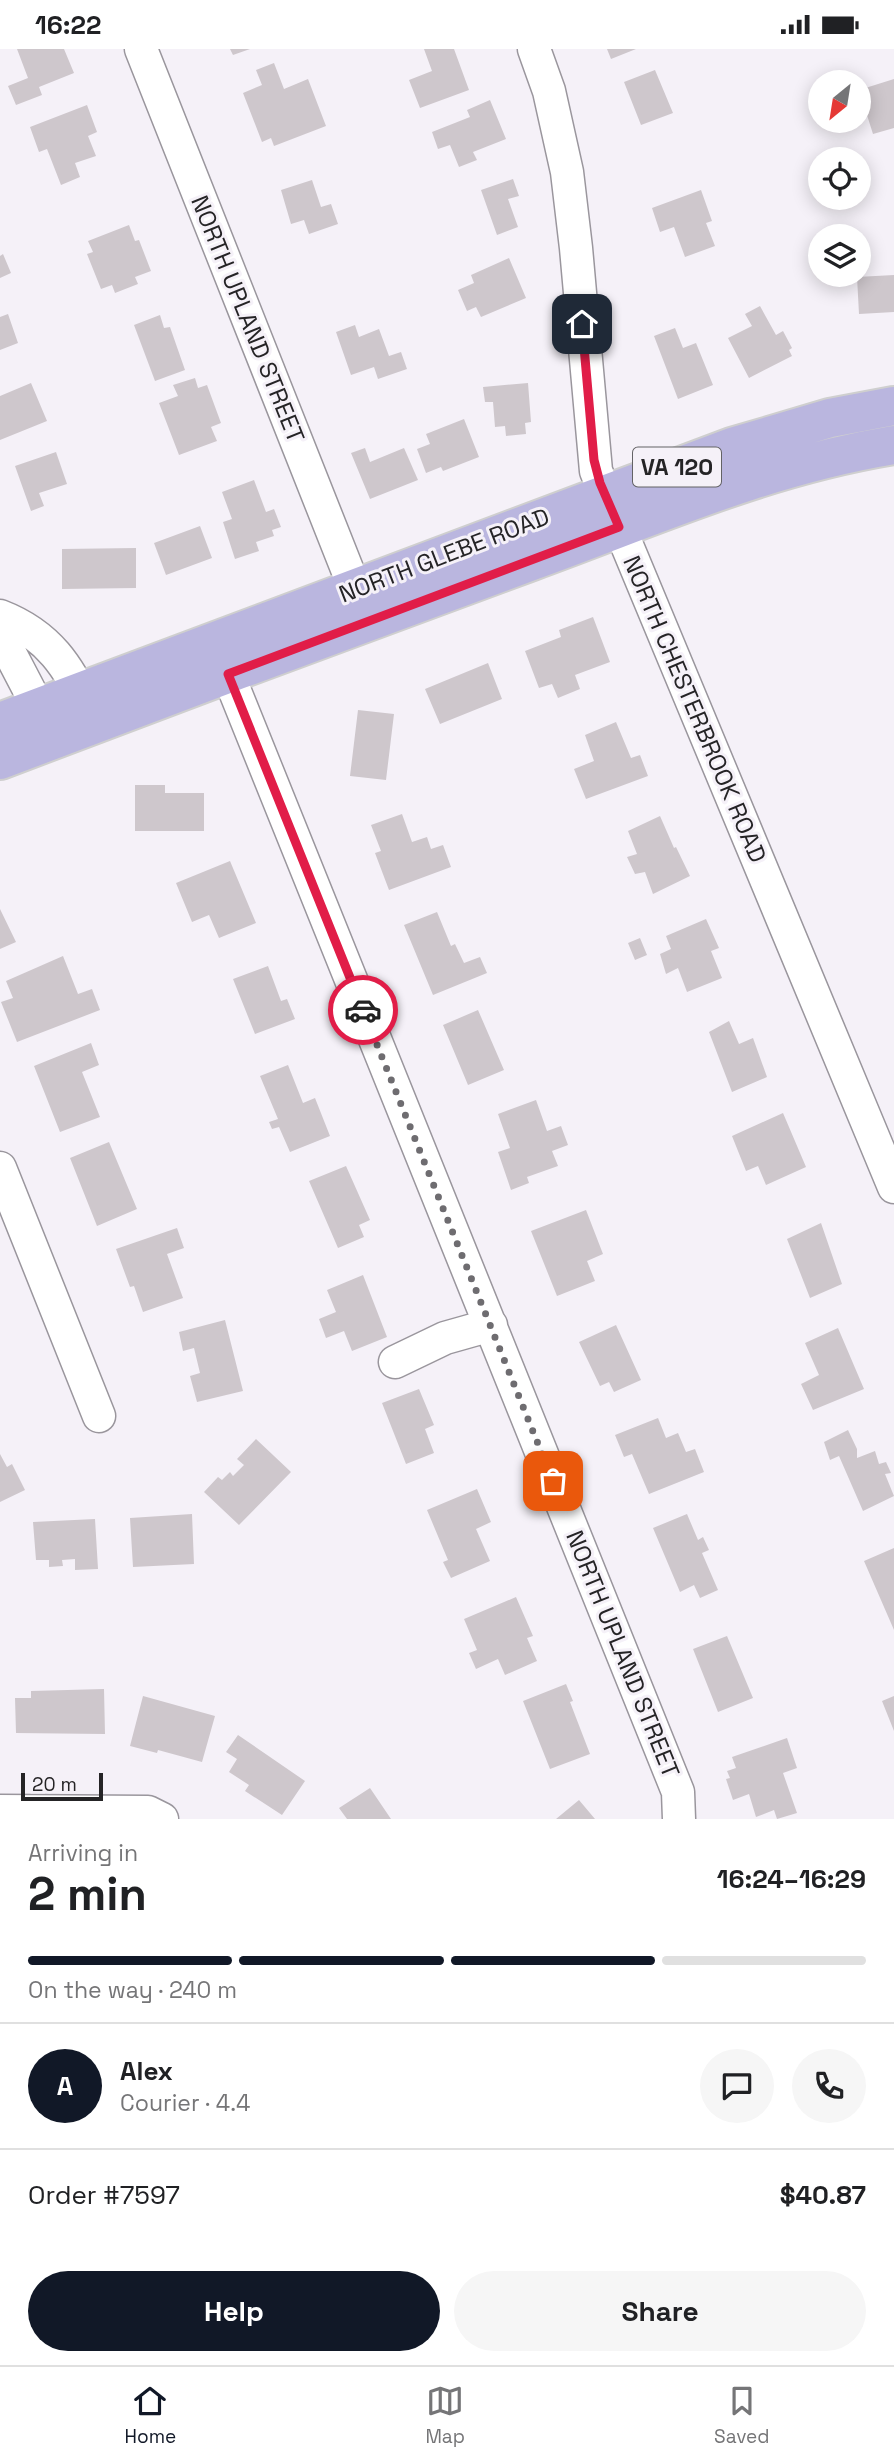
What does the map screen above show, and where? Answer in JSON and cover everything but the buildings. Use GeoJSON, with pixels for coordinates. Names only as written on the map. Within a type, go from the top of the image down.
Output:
{"type":"FeatureCollection","features":[{"type":"Feature","properties":{"kind":"main road","name":"NORTH GLEBE ROAD"},"geometry":{"type":"LineString","coordinates":[[88,707],[228,674],[612,511],[732,447],[830,418],[894,406]]}},
{"type":"Feature","properties":{"kind":"main road","name":"NORTH GLEBE ROAD"},"geometry":{"type":"LineString","coordinates":[[0,760],[47,723],[355,589],[612,511],[688,500],[822,459],[894,445]]}},
{"type":"Feature","properties":{"kind":"main road","name":"NORTH GLEBE ROAD"},"geometry":{"type":"LineString","coordinates":[[0,722],[47,723]]}},
{"type":"Feature","properties":{"kind":"street","name":"NORTH UPLAND STREET"},"geometry":{"type":"LineString","coordinates":[[141,49],[355,589]]}},
{"type":"Feature","properties":{"kind":"street","name":"NORTH CHESTERBROOK ROAD"},"geometry":{"type":"LineString","coordinates":[[534,49],[552,104],[567,172],[594,460],[612,511],[894,1187]]}},
{"type":"Feature","properties":{"kind":"street"},"geometry":{"type":"LineString","coordinates":[[0,616],[18,623],[43,640],[63,661],[88,707]]}},
{"type":"Feature","properties":{"kind":"street"},"geometry":{"type":"LineString","coordinates":[[0,634],[47,723]]}},
{"type":"Feature","properties":{"kind":"street","name":"NORTH UPLAND STREET"},"geometry":{"type":"LineString","coordinates":[[228,674],[678,1792],[678,1819]]}},
{"type":"Feature","properties":{"kind":"street"},"geometry":{"type":"LineString","coordinates":[[0,1168],[99,1416]]}},
{"type":"Feature","properties":{"kind":"street"},"geometry":{"type":"LineString","coordinates":[[395,1361],[445,1338],[491,1325]]}},
{"type":"Feature","properties":{"kind":"street"},"geometry":{"type":"LineString","coordinates":[[0,1811],[148,1812],[162,1819]]}},
{"type":"Feature","properties":{"kind":"way so far"},"geometry":{"type":"LineString","coordinates":[[363,1010],[553,1481]]}},
{"type":"Feature","properties":{"kind":"route"},"geometry":{"type":"LineString","coordinates":[[363,1010],[228,674],[619,527],[596,471],[582,324]]}}]}
